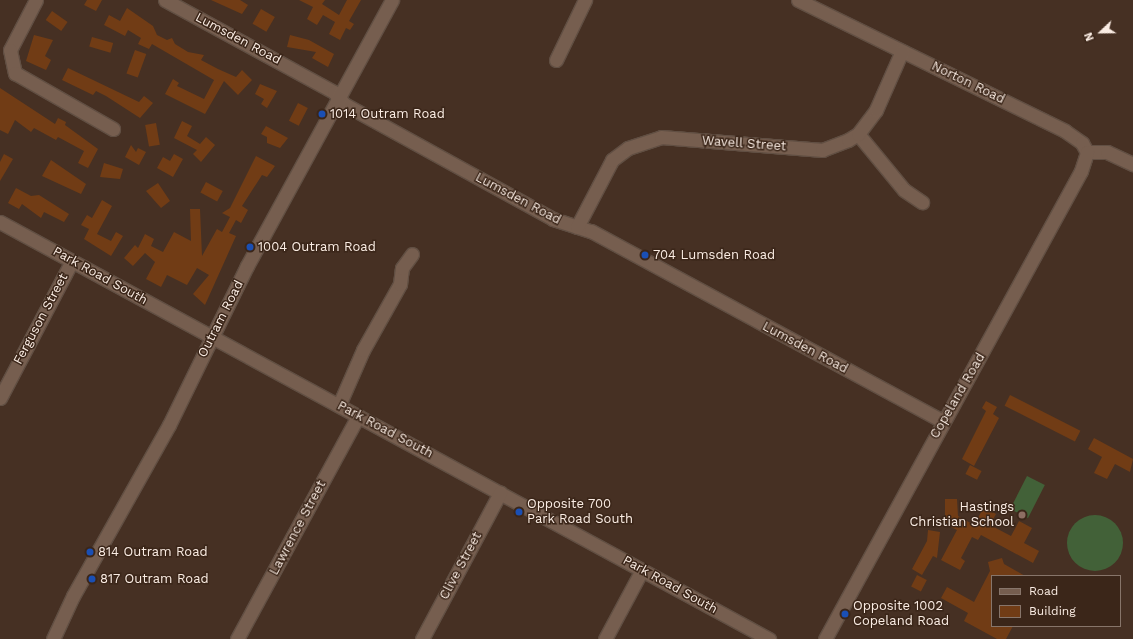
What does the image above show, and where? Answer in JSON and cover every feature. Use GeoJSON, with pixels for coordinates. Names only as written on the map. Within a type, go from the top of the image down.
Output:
{"type":"FeatureCollection","features":[{"type":"Feature","properties":{"kind":"street"},"geometry":{"type":"LineString","coordinates":[[36,0],[10,50],[15,73],[113,129]]}},
{"type":"Feature","properties":{"kind":"street","name":"Lumsden Road"},"geometry":{"type":"LineString","coordinates":[[164,0],[339,98],[344,104],[553,219],[577,227],[648,261],[942,421]]}},
{"type":"Feature","properties":{"kind":"street","name":"Outram Road"},"geometry":{"type":"LineString","coordinates":[[53,639],[73,596],[169,425],[212,337],[392,0]]}},
{"type":"Feature","properties":{"kind":"street"},"geometry":{"type":"LineString","coordinates":[[556,60],[585,0]]}},
{"type":"Feature","properties":{"kind":"street","name":"Norton Road"},"geometry":{"type":"LineString","coordinates":[[798,0],[1065,131],[1082,143],[1087,152]]}},
{"type":"Feature","properties":{"kind":"street","name":"Wavell Street"},"geometry":{"type":"LineString","coordinates":[[577,227],[612,160],[635,146],[661,138],[822,150],[858,134],[876,110],[902,51]]}},
{"type":"Feature","properties":{"kind":"street"},"geometry":{"type":"LineString","coordinates":[[858,134],[904,190],[922,202]]}},
{"type":"Feature","properties":{"kind":"street"},"geometry":{"type":"LineString","coordinates":[[1087,152],[1107,152],[1133,164]]}},
{"type":"Feature","properties":{"kind":"street","name":"Copeland Road"},"geometry":{"type":"LineString","coordinates":[[825,639],[942,421],[1085,165],[1087,152]]}},
{"type":"Feature","properties":{"kind":"street","name":"Park Road South"},"geometry":{"type":"LineString","coordinates":[[0,222],[769,639]]}},
{"type":"Feature","properties":{"kind":"street"},"geometry":{"type":"LineString","coordinates":[[339,405],[363,350],[400,284],[402,268],[412,254]]}},
{"type":"Feature","properties":{"kind":"street","name":"Ferguson Street"},"geometry":{"type":"LineString","coordinates":[[0,398],[72,261]]}},
{"type":"Feature","properties":{"kind":"street","name":"Lawrence Street"},"geometry":{"type":"LineString","coordinates":[[236,639],[358,416]]}},
{"type":"Feature","properties":{"kind":"street","name":"Clive Street"},"geometry":{"type":"LineString","coordinates":[[422,639],[500,493]]}},
{"type":"Feature","properties":{"kind":"street"},"geometry":{"type":"LineString","coordinates":[[605,639],[642,570]]}},
{"type":"Feature","properties":{"kind":"green space"},"geometry":{"type":"Polygon","coordinates":[[[1027,476],[1045,485],[1028,518],[1010,509],[1027,476]]]}},
{"type":"Feature","properties":{"kind":"green space"},"geometry":{"type":"Polygon","coordinates":[[[1095,515],[1106,517],[1115,523],[1121,532],[1123,543],[1121,554],[1115,563],[1106,569],[1095,571],[1084,569],[1075,563],[1069,554],[1067,543],[1069,532],[1075,523],[1084,517],[1095,515]]]}},
{"type":"Feature","properties":{"kind":"building"},"geometry":{"type":"Polygon","coordinates":[[[87,0],[102,0],[96,11],[84,5],[87,0]]]}},
{"type":"Feature","properties":{"kind":"building"},"geometry":{"type":"Polygon","coordinates":[[[211,0],[240,0],[248,5],[242,14],[211,0]]]}},
{"type":"Feature","properties":{"kind":"building"},"geometry":{"type":"Polygon","coordinates":[[[299,0],[325,0],[322,4],[339,15],[347,0],[361,0],[349,21],[354,24],[350,30],[346,28],[340,40],[329,34],[335,22],[323,15],[317,25],[307,19],[313,7],[299,0]]]}},
{"type":"Feature","properties":{"kind":"building"},"geometry":{"type":"Polygon","coordinates":[[[127,8],[153,26],[157,35],[167,40],[172,38],[175,44],[188,52],[204,55],[201,60],[236,77],[242,70],[252,80],[238,95],[224,81],[205,114],[165,94],[173,79],[179,83],[177,86],[204,99],[214,80],[152,44],[149,49],[138,44],[141,38],[128,30],[125,36],[104,25],[109,15],[120,21],[127,8]]]}},
{"type":"Feature","properties":{"kind":"building"},"geometry":{"type":"Polygon","coordinates":[[[261,9],[275,17],[266,32],[252,24],[261,9]]]}},
{"type":"Feature","properties":{"kind":"building"},"geometry":{"type":"Polygon","coordinates":[[[52,11],[68,22],[61,31],[46,20],[52,11]]]}},
{"type":"Feature","properties":{"kind":"building"},"geometry":{"type":"Polygon","coordinates":[[[34,35],[53,40],[45,56],[51,60],[46,70],[26,61],[34,35]]]}},
{"type":"Feature","properties":{"kind":"building"},"geometry":{"type":"Polygon","coordinates":[[[290,35],[309,40],[334,54],[328,67],[312,58],[316,52],[287,47],[290,35]]]}},
{"type":"Feature","properties":{"kind":"building"},"geometry":{"type":"Polygon","coordinates":[[[92,37],[113,43],[110,53],[89,47],[92,37]]]}},
{"type":"Feature","properties":{"kind":"building"},"geometry":{"type":"Polygon","coordinates":[[[135,50],[146,54],[138,78],[126,73],[135,50]]]}},
{"type":"Feature","properties":{"kind":"building"},"geometry":{"type":"Polygon","coordinates":[[[68,68],[139,102],[144,96],[153,103],[140,118],[96,91],[93,95],[62,80],[68,68]]]}},
{"type":"Feature","properties":{"kind":"building"},"geometry":{"type":"Polygon","coordinates":[[[260,84],[277,91],[267,108],[261,104],[264,99],[255,94],[260,84]]]}},
{"type":"Feature","properties":{"kind":"building"},"geometry":{"type":"Polygon","coordinates":[[[0,88],[55,124],[58,118],[66,122],[65,125],[98,149],[88,168],[78,163],[84,151],[58,137],[56,140],[34,128],[31,132],[15,120],[8,134],[0,130],[0,88]]]}},
{"type":"Feature","properties":{"kind":"building"},"geometry":{"type":"Polygon","coordinates":[[[298,103],[308,108],[299,126],[289,121],[298,103]]]}},
{"type":"Feature","properties":{"kind":"building"},"geometry":{"type":"Polygon","coordinates":[[[182,121],[192,126],[187,136],[200,144],[206,137],[215,145],[201,162],[193,154],[197,150],[174,138],[182,121]]]}},
{"type":"Feature","properties":{"kind":"building"},"geometry":{"type":"Polygon","coordinates":[[[156,123],[160,145],[149,147],[145,125],[156,123]]]}},
{"type":"Feature","properties":{"kind":"building"},"geometry":{"type":"Polygon","coordinates":[[[266,126],[288,138],[280,148],[267,143],[267,137],[261,134],[266,126]]]}},
{"type":"Feature","properties":{"kind":"building"},"geometry":{"type":"Polygon","coordinates":[[[131,145],[136,152],[138,148],[146,152],[139,165],[125,157],[131,145]]]}},
{"type":"Feature","properties":{"kind":"building"},"geometry":{"type":"Polygon","coordinates":[[[4,154],[13,159],[0,181],[0,162],[4,154]]]}},
{"type":"Feature","properties":{"kind":"building"},"geometry":{"type":"Polygon","coordinates":[[[174,154],[183,159],[173,177],[157,168],[163,157],[170,161],[174,154]]]}},
{"type":"Feature","properties":{"kind":"building"},"geometry":{"type":"Polygon","coordinates":[[[256,156],[275,166],[267,177],[262,175],[242,206],[248,210],[241,223],[236,220],[229,233],[236,236],[205,305],[193,294],[209,275],[197,268],[187,285],[167,275],[161,287],[146,279],[155,262],[145,253],[133,266],[124,258],[135,245],[138,248],[145,234],[154,239],[151,246],[163,252],[174,232],[191,241],[190,209],[200,209],[202,256],[217,229],[222,232],[230,217],[222,213],[230,208],[256,156]]]}},
{"type":"Feature","properties":{"kind":"building"},"geometry":{"type":"Polygon","coordinates":[[[51,160],[86,184],[81,194],[42,176],[51,160]]]}},
{"type":"Feature","properties":{"kind":"building"},"geometry":{"type":"Polygon","coordinates":[[[104,163],[123,169],[120,179],[100,177],[104,163]]]}},
{"type":"Feature","properties":{"kind":"building"},"geometry":{"type":"Polygon","coordinates":[[[206,182],[223,191],[217,202],[200,193],[206,182]]]}},
{"type":"Feature","properties":{"kind":"building"},"geometry":{"type":"Polygon","coordinates":[[[158,183],[170,201],[161,208],[146,191],[158,183]]]}},
{"type":"Feature","properties":{"kind":"building"},"geometry":{"type":"Polygon","coordinates":[[[16,188],[31,196],[39,195],[69,214],[64,222],[44,212],[41,218],[22,204],[19,209],[8,203],[16,188]]]}},
{"type":"Feature","properties":{"kind":"building"},"geometry":{"type":"Polygon","coordinates":[[[102,200],[112,206],[97,234],[111,241],[116,232],[123,236],[111,256],[84,239],[89,229],[81,225],[87,215],[92,218],[102,200]]]}},
{"type":"Feature","properties":{"kind":"building"},"geometry":{"type":"Polygon","coordinates":[[[1010,395],[1080,431],[1075,442],[1005,406],[1010,395]]]}},
{"type":"Feature","properties":{"kind":"building"},"geometry":{"type":"Polygon","coordinates":[[[986,401],[997,407],[993,414],[999,418],[974,466],[962,459],[986,411],[982,408],[986,401]]]}},
{"type":"Feature","properties":{"kind":"building"},"geometry":{"type":"Polygon","coordinates":[[[1094,438],[1133,459],[1130,472],[1115,464],[1107,479],[1094,473],[1102,457],[1088,449],[1094,438]]]}},
{"type":"Feature","properties":{"kind":"building"},"geometry":{"type":"Polygon","coordinates":[[[970,465],[982,471],[977,480],[965,474],[970,465]]]}},
{"type":"Feature","properties":{"kind":"building"},"geometry":{"type":"Polygon","coordinates":[[[945,499],[957,499],[958,516],[974,525],[984,507],[996,514],[990,525],[1011,536],[1019,521],[1032,528],[1024,543],[1039,551],[1033,563],[981,535],[978,540],[972,537],[961,558],[965,561],[960,570],[941,560],[957,530],[945,524],[945,499]]]}},
{"type":"Feature","properties":{"kind":"building"},"geometry":{"type":"Polygon","coordinates":[[[928,530],[940,532],[937,558],[933,556],[922,575],[912,569],[927,541],[928,530]]]}},
{"type":"Feature","properties":{"kind":"building"},"geometry":{"type":"Polygon","coordinates":[[[1002,558],[1004,564],[1023,575],[991,575],[991,627],[1012,627],[1006,639],[997,639],[964,621],[968,613],[941,598],[947,587],[974,602],[990,571],[988,562],[1002,558]]]}},
{"type":"Feature","properties":{"kind":"building"},"geometry":{"type":"Polygon","coordinates":[[[917,575],[927,580],[921,592],[911,587],[917,575]]]}},
{"type":"Feature","properties":{"kind":"place","name":"1014 Outram Road"},"geometry":{"type":"Point","coordinates":[322,114]}},
{"type":"Feature","properties":{"kind":"place","name":"1004 Outram Road"},"geometry":{"type":"Point","coordinates":[250,247]}},
{"type":"Feature","properties":{"kind":"place","name":"704 Lumsden Road"},"geometry":{"type":"Point","coordinates":[645,255]}},
{"type":"Feature","properties":{"kind":"place","name":"Opposite 700 Park Road South"},"geometry":{"type":"Point","coordinates":[519,512]}},
{"type":"Feature","properties":{"kind":"place","name":"Hastings Christian School"},"geometry":{"type":"Point","coordinates":[1022,515]}},
{"type":"Feature","properties":{"kind":"place","name":"814 Outram Road"},"geometry":{"type":"Point","coordinates":[90,552]}},
{"type":"Feature","properties":{"kind":"place","name":"817 Outram Road"},"geometry":{"type":"Point","coordinates":[92,579]}},
{"type":"Feature","properties":{"kind":"place","name":"Opposite 1002 Copeland Road"},"geometry":{"type":"Point","coordinates":[845,614]}}]}
